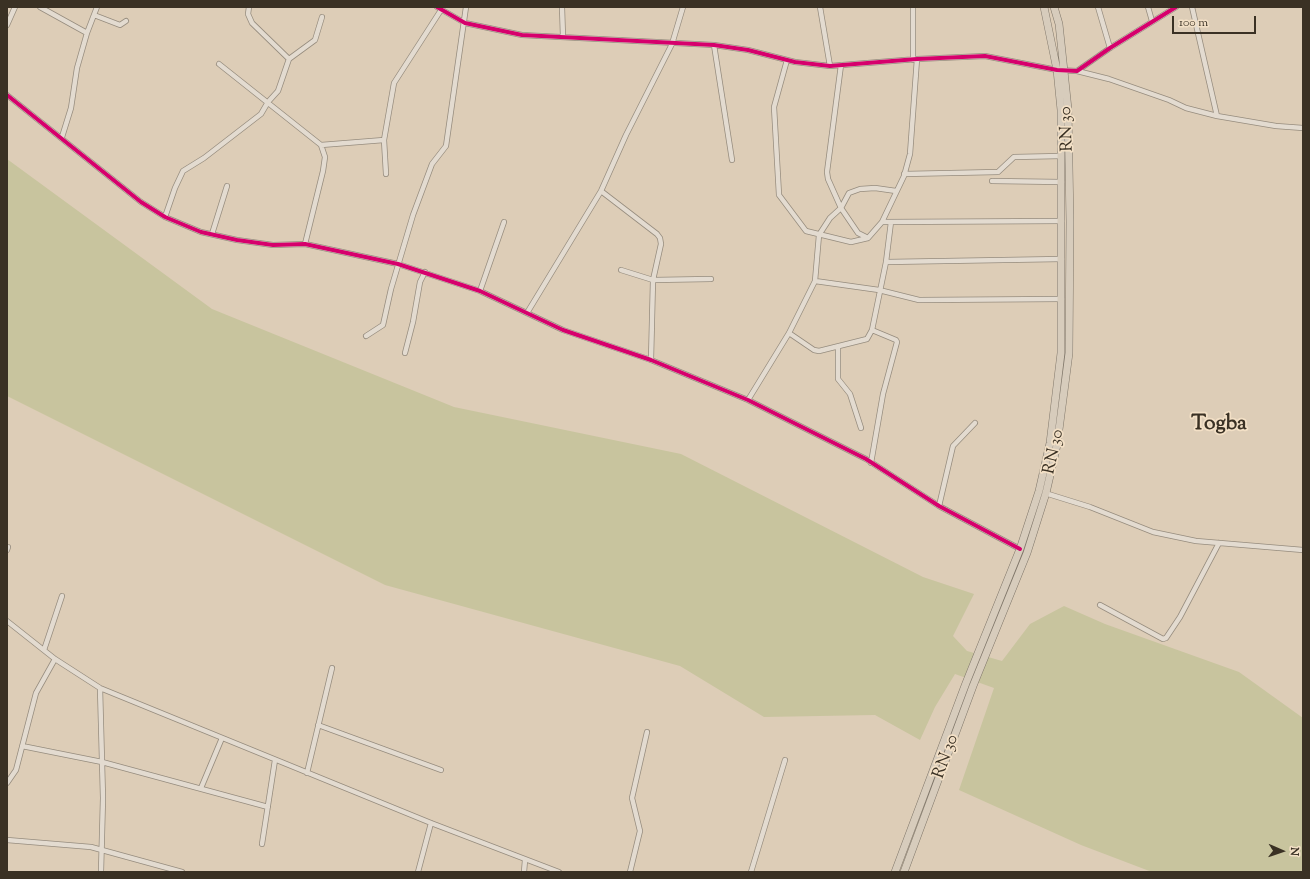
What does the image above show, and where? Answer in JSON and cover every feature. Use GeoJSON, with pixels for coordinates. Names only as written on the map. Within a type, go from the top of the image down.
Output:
{"type":"FeatureCollection","features":[{"type":"Feature","properties":{"kind":"main road","name":"RN 30"},"geometry":{"type":"LineString","coordinates":[[895,872],[966,683],[1042,492],[1057,445],[1068,354],[1070,163],[1068,109],[1061,70],[1044,7]]}},
{"type":"Feature","properties":{"kind":"main road","name":"RN 30"},"geometry":{"type":"LineString","coordinates":[[904,872],[973,686],[1027,553],[1042,492],[1057,399],[1061,353],[1061,70],[1059,24],[1054,7]]}},
{"type":"Feature","properties":{"kind":"street"},"geometry":{"type":"LineString","coordinates":[[7,25],[14,7]]}},
{"type":"Feature","properties":{"kind":"street"},"geometry":{"type":"LineString","coordinates":[[40,7],[87,33]]}},
{"type":"Feature","properties":{"kind":"street"},"geometry":{"type":"LineString","coordinates":[[62,137],[71,108],[77,68],[87,33],[97,7]]}},
{"type":"Feature","properties":{"kind":"street"},"geometry":{"type":"LineString","coordinates":[[249,7],[248,14],[252,24],[289,59]]}},
{"type":"Feature","properties":{"kind":"street"},"geometry":{"type":"LineString","coordinates":[[366,336],[383,325],[398,264],[413,215],[432,164],[446,146],[465,23],[466,7]]}},
{"type":"Feature","properties":{"kind":"street"},"geometry":{"type":"LineString","coordinates":[[562,7],[563,37]]}},
{"type":"Feature","properties":{"kind":"street"},"geometry":{"type":"LineString","coordinates":[[527,313],[601,191],[626,134],[672,44],[683,7]]}},
{"type":"Feature","properties":{"kind":"street"},"geometry":{"type":"LineString","coordinates":[[820,7],[830,66]]}},
{"type":"Feature","properties":{"kind":"street"},"geometry":{"type":"LineString","coordinates":[[787,60],[774,107],[779,194],[804,230],[850,242],[868,238],[882,222],[904,174],[910,154],[915,59],[913,7]]}},
{"type":"Feature","properties":{"kind":"street"},"geometry":{"type":"LineString","coordinates":[[1098,7],[1110,48]]}},
{"type":"Feature","properties":{"kind":"street"},"geometry":{"type":"LineString","coordinates":[[1148,7],[1152,21]]}},
{"type":"Feature","properties":{"kind":"street"},"geometry":{"type":"LineString","coordinates":[[1077,72],[1110,48],[1176,7]]}},
{"type":"Feature","properties":{"kind":"street"},"geometry":{"type":"LineString","coordinates":[[1192,7],[1217,116]]}},
{"type":"Feature","properties":{"kind":"street"},"geometry":{"type":"LineString","coordinates":[[386,174],[384,140],[394,83],[439,8],[465,23],[522,35],[714,46],[748,50],[787,60],[830,66],[915,59],[985,56],[1109,79],[1156,95],[1186,108],[1217,116],[1276,126],[1303,128]]}},
{"type":"Feature","properties":{"kind":"street"},"geometry":{"type":"LineString","coordinates":[[94,15],[120,25],[126,22]]}},
{"type":"Feature","properties":{"kind":"street"},"geometry":{"type":"LineString","coordinates":[[165,218],[175,188],[183,171],[204,158],[261,114],[268,102],[278,91],[289,59],[315,40],[322,17]]}},
{"type":"Feature","properties":{"kind":"street"},"geometry":{"type":"LineString","coordinates":[[714,46],[732,160]]}},
{"type":"Feature","properties":{"kind":"street"},"geometry":{"type":"LineString","coordinates":[[219,64],[321,145],[325,157],[323,171],[305,244]]}},
{"type":"Feature","properties":{"kind":"street"},"geometry":{"type":"LineString","coordinates":[[841,66],[827,172],[830,186],[841,208],[858,233],[868,238]]}},
{"type":"Feature","properties":{"kind":"street"},"geometry":{"type":"LineString","coordinates":[[7,95],[62,137],[141,202],[165,218],[212,234],[273,245],[305,244],[398,264],[480,291],[562,330],[651,360],[748,400],[871,463],[940,506],[1020,549]]}},
{"type":"Feature","properties":{"kind":"street"},"geometry":{"type":"LineString","coordinates":[[321,145],[384,140]]}},
{"type":"Feature","properties":{"kind":"street"},"geometry":{"type":"LineString","coordinates":[[904,174],[998,172],[1014,157],[1061,156]]}},
{"type":"Feature","properties":{"kind":"street"},"geometry":{"type":"LineString","coordinates":[[992,181],[1062,182]]}},
{"type":"Feature","properties":{"kind":"street"},"geometry":{"type":"LineString","coordinates":[[212,234],[227,186]]}},
{"type":"Feature","properties":{"kind":"street"},"geometry":{"type":"LineString","coordinates":[[748,400],[789,333],[815,281],[819,235],[830,218],[841,208],[850,193],[860,189],[875,188],[896,191]]}},
{"type":"Feature","properties":{"kind":"street"},"geometry":{"type":"LineString","coordinates":[[601,191],[658,234],[661,244],[652,280],[651,360]]}},
{"type":"Feature","properties":{"kind":"street"},"geometry":{"type":"LineString","coordinates":[[882,222],[1062,221]]}},
{"type":"Feature","properties":{"kind":"street"},"geometry":{"type":"LineString","coordinates":[[480,291],[504,222]]}},
{"type":"Feature","properties":{"kind":"street"},"geometry":{"type":"LineString","coordinates":[[789,333],[814,350],[819,351],[867,339],[872,330],[879,290],[886,262],[891,222]]}},
{"type":"Feature","properties":{"kind":"street"},"geometry":{"type":"LineString","coordinates":[[886,262],[1062,259]]}},
{"type":"Feature","properties":{"kind":"street"},"geometry":{"type":"LineString","coordinates":[[621,270],[652,280],[711,279]]}},
{"type":"Feature","properties":{"kind":"street"},"geometry":{"type":"LineString","coordinates":[[404,352],[413,322],[420,282],[425,272]]}},
{"type":"Feature","properties":{"kind":"street"},"geometry":{"type":"LineString","coordinates":[[815,281],[879,290],[919,300],[1062,298]]}},
{"type":"Feature","properties":{"kind":"street"},"geometry":{"type":"LineString","coordinates":[[871,463],[883,394],[897,342],[896,340],[872,330]]}},
{"type":"Feature","properties":{"kind":"street"},"geometry":{"type":"LineString","coordinates":[[838,347],[838,379],[850,394],[861,428]]}},
{"type":"Feature","properties":{"kind":"street"},"geometry":{"type":"LineString","coordinates":[[940,506],[953,446],[975,422]]}},
{"type":"Feature","properties":{"kind":"street"},"geometry":{"type":"LineString","coordinates":[[1042,492],[1090,507],[1154,532],[1196,541],[1303,550]]}},
{"type":"Feature","properties":{"kind":"street"},"geometry":{"type":"LineString","coordinates":[[1100,605],[1163,639],[1166,638],[1183,612],[1219,543]]}},
{"type":"Feature","properties":{"kind":"street"},"geometry":{"type":"LineString","coordinates":[[44,650],[62,596]]}},
{"type":"Feature","properties":{"kind":"street"},"geometry":{"type":"LineString","coordinates":[[7,621],[55,659],[100,688],[431,823],[559,872]]}},
{"type":"Feature","properties":{"kind":"street"},"geometry":{"type":"LineString","coordinates":[[7,784],[16,770],[36,693],[55,659]]}},
{"type":"Feature","properties":{"kind":"street"},"geometry":{"type":"LineString","coordinates":[[307,773],[332,668]]}},
{"type":"Feature","properties":{"kind":"street"},"geometry":{"type":"LineString","coordinates":[[100,688],[103,798],[101,848],[102,872]]}},
{"type":"Feature","properties":{"kind":"street"},"geometry":{"type":"LineString","coordinates":[[318,725],[441,770]]}},
{"type":"Feature","properties":{"kind":"street"},"geometry":{"type":"LineString","coordinates":[[630,872],[640,831],[632,798],[647,732]]}},
{"type":"Feature","properties":{"kind":"street"},"geometry":{"type":"LineString","coordinates":[[200,788],[222,738]]}},
{"type":"Feature","properties":{"kind":"street"},"geometry":{"type":"LineString","coordinates":[[22,746],[102,762],[268,807]]}},
{"type":"Feature","properties":{"kind":"street"},"geometry":{"type":"LineString","coordinates":[[262,844],[275,760]]}},
{"type":"Feature","properties":{"kind":"street"},"geometry":{"type":"LineString","coordinates":[[751,872],[786,760]]}},
{"type":"Feature","properties":{"kind":"street"},"geometry":{"type":"LineString","coordinates":[[418,872],[431,823]]}},
{"type":"Feature","properties":{"kind":"street"},"geometry":{"type":"LineString","coordinates":[[7,840],[101,848],[182,872]]}},
{"type":"Feature","properties":{"kind":"street"},"geometry":{"type":"LineString","coordinates":[[524,872],[525,860]]}},
{"type":"Feature","properties":{"kind":"shaded area"},"geometry":{"type":"Polygon","coordinates":[[[7,159],[212,309],[454,407],[681,454],[923,577],[974,594],[953,636],[967,651],[1002,661],[1030,624],[1064,606],[1105,624],[1239,672],[1303,718],[1303,872],[1152,872],[1081,845],[959,790],[994,688],[955,674],[935,707],[920,740],[875,715],[764,717],[680,666],[385,585],[7,396],[7,159]]]}},
{"type":"Feature","properties":{"kind":"cycle path"},"geometry":{"type":"LineString","coordinates":[[437,7],[465,23],[522,35],[714,45],[748,50],[795,62],[830,66],[917,59],[985,56],[1057,70],[1077,71],[1110,48],[1176,7]]}},
{"type":"Feature","properties":{"kind":"cycle path"},"geometry":{"type":"LineString","coordinates":[[7,95],[141,202],[165,217],[201,232],[237,240],[273,245],[305,244],[398,264],[480,291],[563,330],[651,360],[748,400],[866,459],[939,506],[1020,549]]}},
{"type":"Feature","properties":{"kind":"district","name":"Togba"},"geometry":{"type":"Point","coordinates":[1219,425]}}]}
